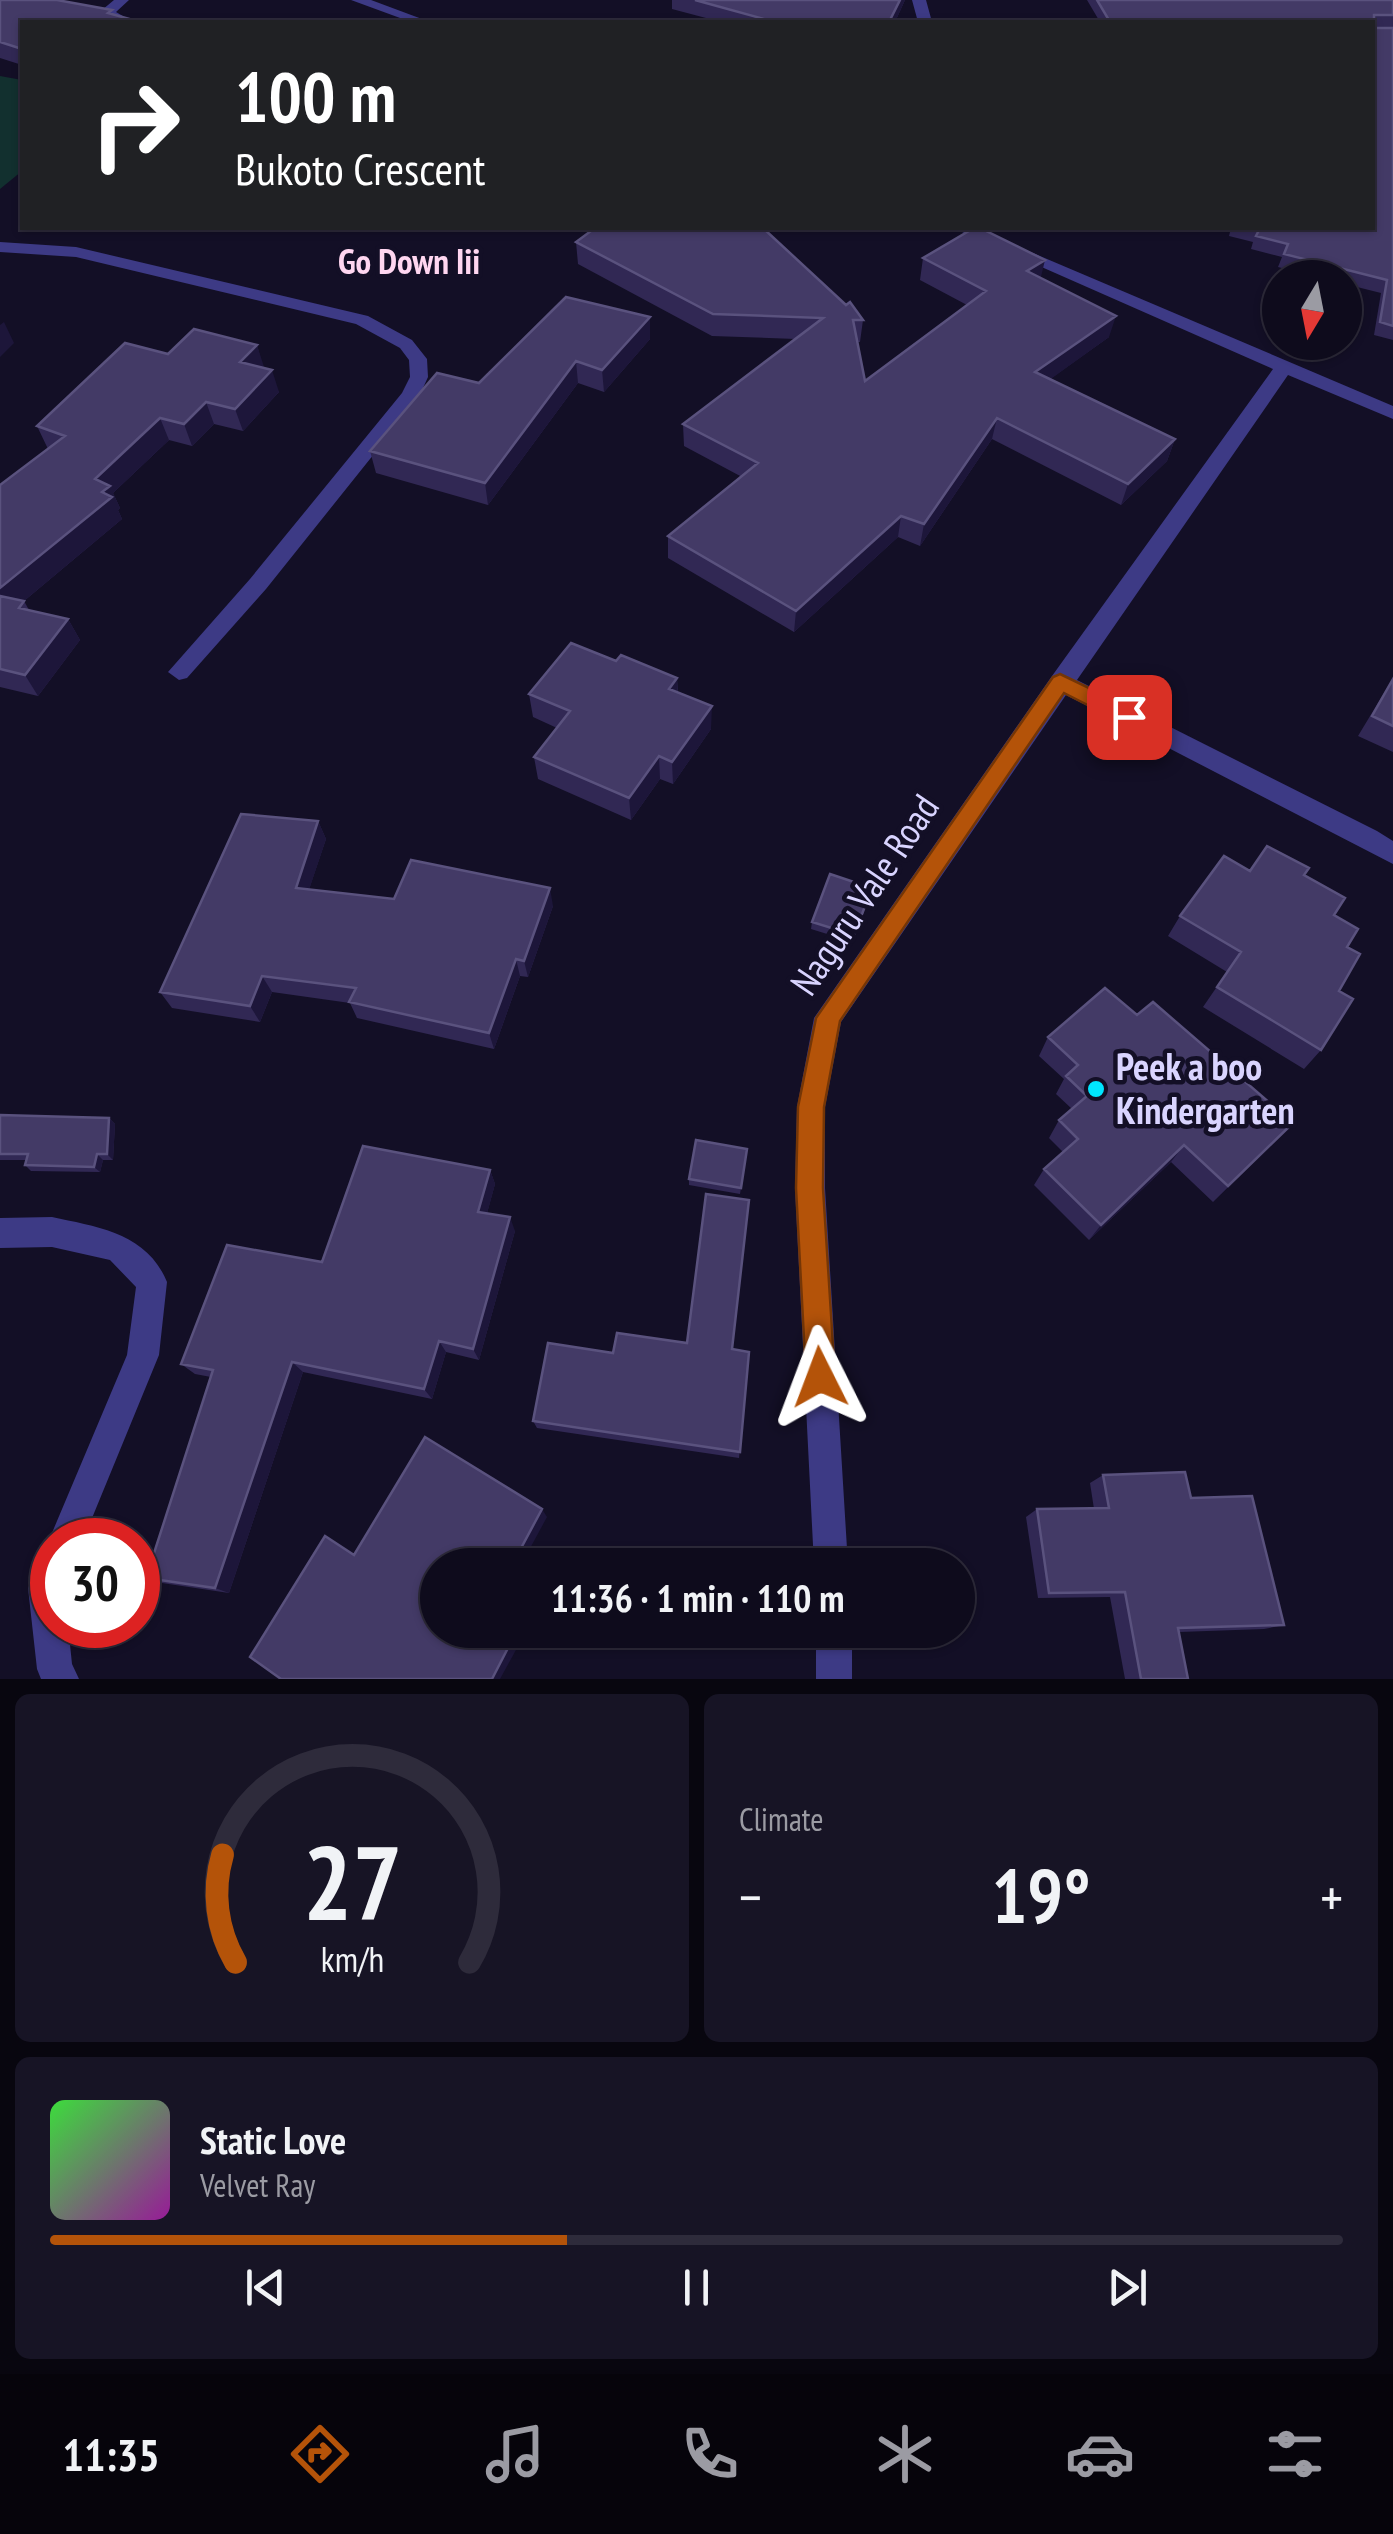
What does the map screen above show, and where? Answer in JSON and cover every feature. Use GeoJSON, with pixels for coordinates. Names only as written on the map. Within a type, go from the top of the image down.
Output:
{"type":"FeatureCollection","features":[{"type":"Feature","properties":{"kind":"street"},"geometry":{"type":"LineString","coordinates":[[122,0],[106,13],[122,20]]}},
{"type":"Feature","properties":{"kind":"street"},"geometry":{"type":"LineString","coordinates":[[358,0],[417,20]]}},
{"type":"Feature","properties":{"kind":"street"},"geometry":{"type":"LineString","coordinates":[[372,20],[390,11]]}},
{"type":"Feature","properties":{"kind":"street"},"geometry":{"type":"LineString","coordinates":[[966,230],[1393,413]]}},
{"type":"Feature","properties":{"kind":"street"},"geometry":{"type":"LineString","coordinates":[[0,248],[76,252],[362,320],[406,344],[418,359],[419,377],[411,395],[258,584],[179,672]]}},
{"type":"Feature","properties":{"kind":"street","name":"Naguru Vale Road"},"geometry":{"type":"LineString","coordinates":[[830,1548],[810,1188],[811,1107],[828,1018],[1283,368]]}},
{"type":"Feature","properties":{"kind":"street"},"geometry":{"type":"LineString","coordinates":[[1060,682],[1393,854]]}},
{"type":"Feature","properties":{"kind":"street"},"geometry":{"type":"LineString","coordinates":[[0,1233],[52,1232],[118,1246],[152,1282],[143,1354],[75,1518]]}},
{"type":"Feature","properties":{"kind":"street"},"geometry":{"type":"LineString","coordinates":[[53,1648],[55,1669],[61,1679]]}},
{"type":"Feature","properties":{"kind":"street"},"geometry":{"type":"LineString","coordinates":[[834,1648],[834,1679]]}},
{"type":"Feature","properties":{"kind":"green space"},"geometry":{"type":"Polygon","coordinates":[[[0,76],[20,80],[20,173],[0,189],[0,76]]]}},
{"type":"Feature","properties":{"kind":"building"},"geometry":{"type":"Polygon","coordinates":[[[0,0],[57,0],[112,10],[108,13],[133,20],[20,20],[20,48],[0,42],[0,0]]]}},
{"type":"Feature","properties":{"kind":"building"},"geometry":{"type":"Polygon","coordinates":[[[695,0],[900,0],[890,20],[767,20],[695,0]]]}},
{"type":"Feature","properties":{"kind":"building"},"geometry":{"type":"Polygon","coordinates":[[[1097,0],[1393,0],[1393,15],[1374,15],[1374,20],[1109,20],[1097,0]]]}},
{"type":"Feature","properties":{"kind":"building"},"geometry":{"type":"Polygon","coordinates":[[[1375,28],[1393,28],[1393,326],[1380,322],[1387,280],[1362,274],[1362,260],[1308,260],[1284,254],[1288,244],[1256,236],[1259,230],[1375,230],[1375,28]]]}},
{"type":"Feature","properties":{"kind":"building"},"geometry":{"type":"Polygon","coordinates":[[[592,230],[765,230],[846,305],[850,302],[863,320],[853,320],[865,381],[986,291],[923,258],[971,230],[984,230],[1045,260],[1027,271],[1116,316],[1035,372],[1175,439],[1128,484],[997,418],[924,524],[901,516],[796,611],[668,536],[758,463],[683,424],[823,318],[713,314],[576,242],[592,230]]]}},
{"type":"Feature","properties":{"kind":"building"},"geometry":{"type":"Polygon","coordinates":[[[566,297],[650,317],[602,370],[576,361],[485,483],[370,451],[437,373],[479,383],[566,297]]]}},
{"type":"Feature","properties":{"kind":"building"},"geometry":{"type":"Polygon","coordinates":[[[194,329],[257,345],[240,362],[272,370],[235,409],[206,402],[184,424],[160,418],[95,479],[110,486],[102,492],[112,497],[0,588],[0,485],[65,436],[37,426],[125,343],[168,354],[194,329]]]}},
{"type":"Feature","properties":{"kind":"building"},"geometry":{"type":"Polygon","coordinates":[[[0,596],[24,601],[19,608],[68,619],[25,675],[0,669],[0,596]]]}},
{"type":"Feature","properties":{"kind":"building"},"geometry":{"type":"Polygon","coordinates":[[[571,643],[616,661],[621,655],[677,678],[669,689],[712,706],[672,762],[659,756],[629,798],[534,757],[570,711],[529,694],[571,643]]]}},
{"type":"Feature","properties":{"kind":"building"},"geometry":{"type":"Polygon","coordinates":[[[1393,679],[1393,726],[1372,716],[1393,679]]]}},
{"type":"Feature","properties":{"kind":"building"},"geometry":{"type":"Polygon","coordinates":[[[241,814],[318,821],[296,888],[394,899],[411,860],[550,888],[524,961],[516,959],[489,1033],[349,1002],[356,988],[262,976],[250,1006],[160,992],[241,814]]]}},
{"type":"Feature","properties":{"kind":"building"},"geometry":{"type":"Polygon","coordinates":[[[1267,846],[1309,868],[1304,875],[1345,898],[1334,915],[1358,929],[1347,947],[1360,954],[1339,991],[1353,999],[1321,1050],[1217,987],[1241,952],[1180,916],[1224,856],[1250,871],[1267,846]]]}},
{"type":"Feature","properties":{"kind":"building"},"geometry":{"type":"Polygon","coordinates":[[[830,874],[872,888],[854,935],[812,922],[830,874]]]}},
{"type":"Feature","properties":{"kind":"building"},"geometry":{"type":"Polygon","coordinates":[[[1105,988],[1137,1015],[1153,1002],[1293,1123],[1228,1186],[1184,1145],[1101,1225],[1044,1169],[1078,1139],[1059,1120],[1087,1096],[1066,1076],[1078,1065],[1048,1037],[1105,988]]]}},
{"type":"Feature","properties":{"kind":"building"},"geometry":{"type":"Polygon","coordinates":[[[0,1115],[109,1118],[107,1154],[97,1154],[94,1167],[25,1165],[28,1154],[0,1154],[0,1115]]]}},
{"type":"Feature","properties":{"kind":"building"},"geometry":{"type":"Polygon","coordinates":[[[696,1140],[747,1149],[741,1188],[689,1179],[696,1140]]]}},
{"type":"Feature","properties":{"kind":"building"},"geometry":{"type":"Polygon","coordinates":[[[363,1146],[490,1170],[478,1212],[510,1217],[473,1349],[439,1341],[424,1389],[292,1362],[215,1588],[160,1580],[160,1535],[213,1370],[181,1364],[227,1245],[322,1262],[363,1146]]]}},
{"type":"Feature","properties":{"kind":"building"},"geometry":{"type":"Polygon","coordinates":[[[706,1194],[749,1200],[732,1349],[749,1352],[740,1452],[533,1421],[548,1343],[613,1353],[617,1333],[687,1343],[706,1194]]]}},
{"type":"Feature","properties":{"kind":"building"},"geometry":{"type":"Polygon","coordinates":[[[425,1437],[542,1509],[521,1548],[420,1548],[420,1648],[508,1648],[492,1679],[281,1679],[250,1657],[325,1536],[354,1555],[425,1437]]]}},
{"type":"Feature","properties":{"kind":"building"},"geometry":{"type":"Polygon","coordinates":[[[1185,1472],[1191,1498],[1252,1496],[1284,1625],[1178,1628],[1188,1679],[1141,1679],[1125,1592],[1049,1593],[1037,1509],[1109,1508],[1103,1475],[1185,1472]]]}},
{"type":"Feature","properties":{"kind":"place","name":"Peek a boo Kindergarten"},"geometry":{"type":"Point","coordinates":[1096,1089]}},
{"type":"Feature","properties":{"kind":"district","name":"Go Down Iii"},"geometry":{"type":"Point","coordinates":[409,262]}},
{"type":"Feature","properties":{"kind":"route"},"geometry":{"type":"LineString","coordinates":[[820,1377],[810,1188],[811,1107],[828,1018],[1060,682],[1129,717]]}}]}
